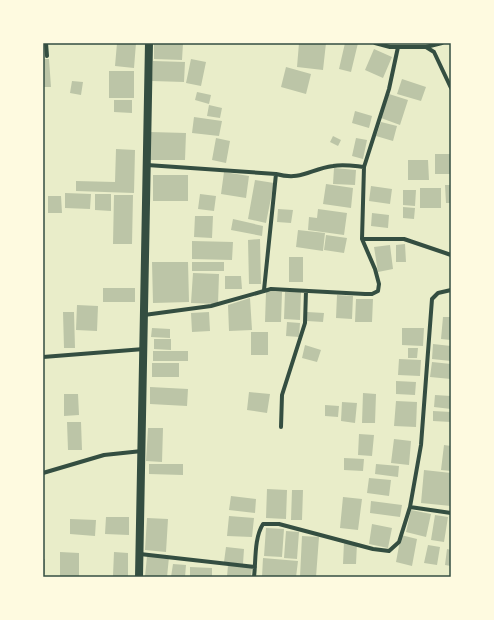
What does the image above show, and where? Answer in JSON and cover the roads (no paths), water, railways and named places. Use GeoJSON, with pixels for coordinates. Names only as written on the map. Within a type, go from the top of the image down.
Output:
{"type":"FeatureCollection","features":[{"type":"Feature","properties":{"kind":"main road"},"geometry":{"type":"LineString","coordinates":[[139,577],[148,43]]}},
{"type":"Feature","properties":{"kind":"street"},"geometry":{"type":"LineString","coordinates":[[46,43],[47,56]]}},
{"type":"Feature","properties":{"kind":"street"},"geometry":{"type":"LineString","coordinates":[[374,43],[398,47],[426,47],[442,43]]}},
{"type":"Feature","properties":{"kind":"street"},"geometry":{"type":"LineString","coordinates":[[144,315],[211,306],[264,290],[306,290],[372,294],[378,290],[379,284],[375,269],[362,239],[364,167],[388,89],[398,47]]}},
{"type":"Feature","properties":{"kind":"street"},"geometry":{"type":"LineString","coordinates":[[426,47],[434,52],[451,88]]}},
{"type":"Feature","properties":{"kind":"street"},"geometry":{"type":"LineString","coordinates":[[146,165],[276,174],[289,178],[332,166],[347,165],[364,167]]}},
{"type":"Feature","properties":{"kind":"street"},"geometry":{"type":"LineString","coordinates":[[264,290],[276,174]]}},
{"type":"Feature","properties":{"kind":"street"},"geometry":{"type":"LineString","coordinates":[[362,239],[404,239],[451,255]]}},
{"type":"Feature","properties":{"kind":"street"},"geometry":{"type":"LineString","coordinates":[[281,427],[282,395],[284,384],[305,323],[306,290]]}},
{"type":"Feature","properties":{"kind":"street"},"geometry":{"type":"LineString","coordinates":[[254,577],[259,534],[264,524],[279,524],[373,549],[389,551],[399,542],[410,507],[421,445],[432,299],[438,293],[451,290]]}},
{"type":"Feature","properties":{"kind":"street"},"geometry":{"type":"LineString","coordinates":[[43,357],[144,349]]}},
{"type":"Feature","properties":{"kind":"street"},"geometry":{"type":"LineString","coordinates":[[43,473],[104,455],[142,451]]}},
{"type":"Feature","properties":{"kind":"street"},"geometry":{"type":"LineString","coordinates":[[410,507],[451,513]]}},
{"type":"Feature","properties":{"kind":"street"},"geometry":{"type":"LineString","coordinates":[[140,554],[255,567]]}}]}
